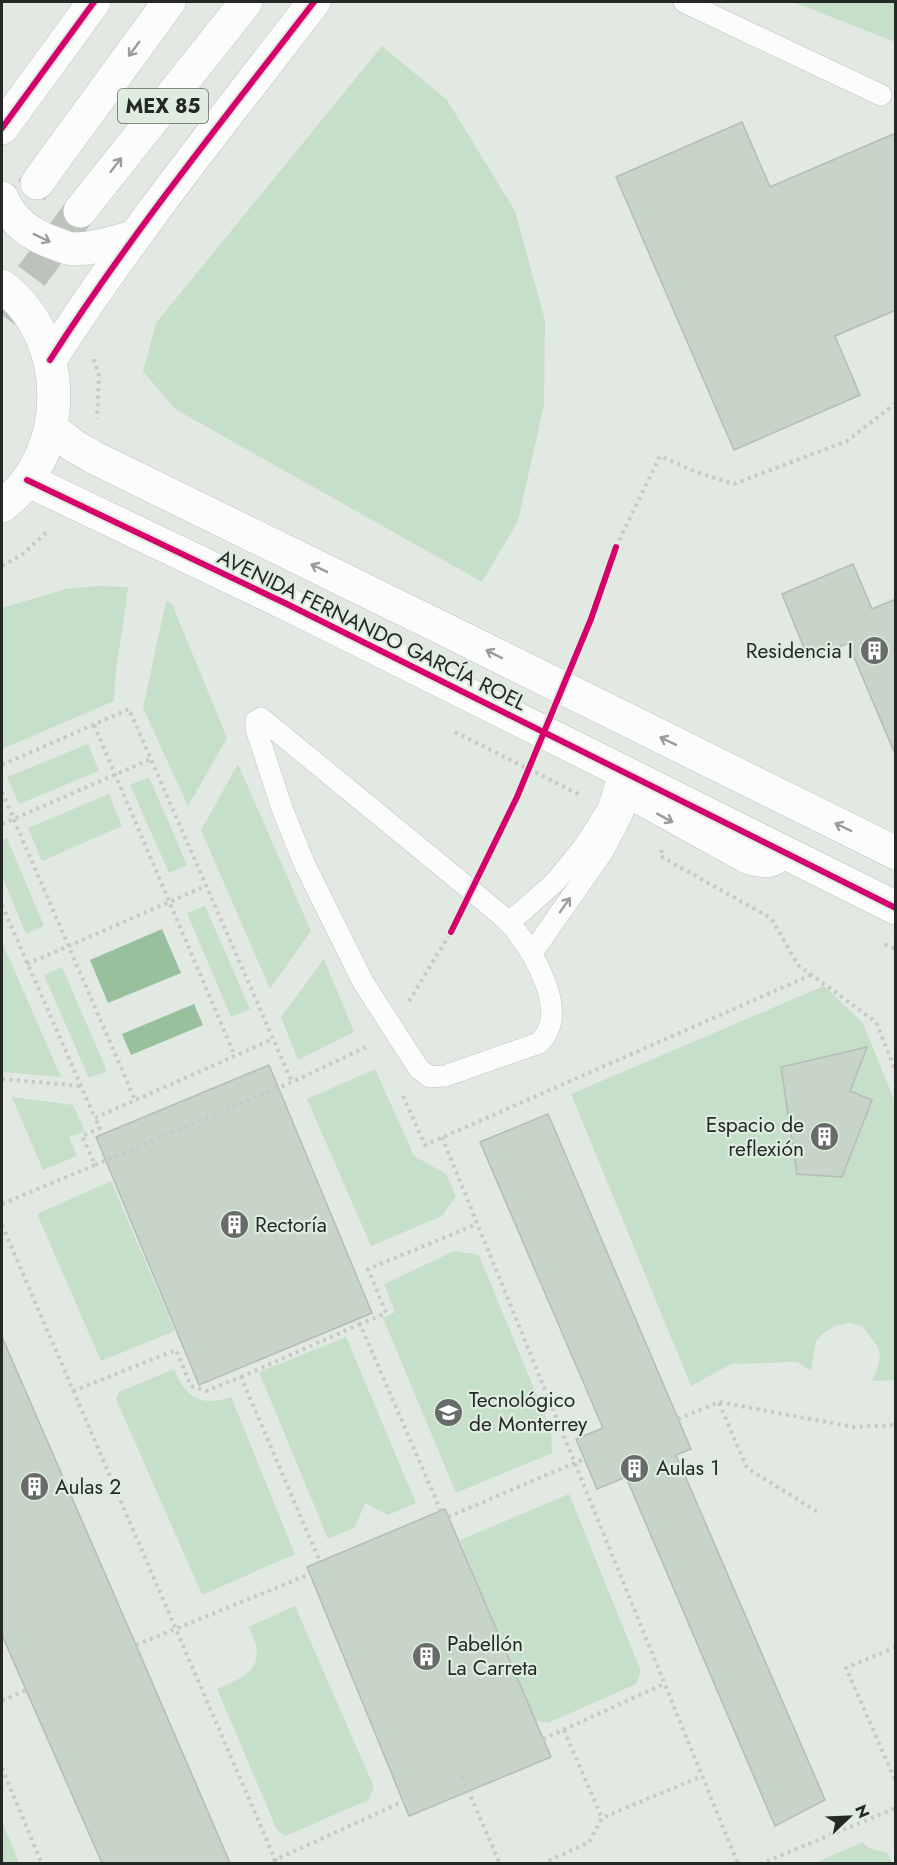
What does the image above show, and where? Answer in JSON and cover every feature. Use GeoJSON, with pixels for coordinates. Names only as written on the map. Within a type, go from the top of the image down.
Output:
{"type":"FeatureCollection","features":[{"type":"Feature","properties":{"kind":"main road"},"geometry":{"type":"LineString","coordinates":[[2,128],[94,2]]}},
{"type":"Feature","properties":{"kind":"main road","name":"MEX 85"},"geometry":{"type":"LineString","coordinates":[[37,183],[169,2]]}},
{"type":"Feature","properties":{"kind":"main road","name":"MEX 85"},"geometry":{"type":"LineString","coordinates":[[80,211],[246,2]]}},
{"type":"Feature","properties":{"kind":"main road"},"geometry":{"type":"LineString","coordinates":[[50,360],[134,237],[314,2]]}},
{"type":"Feature","properties":{"kind":"main road"},"geometry":{"type":"LineString","coordinates":[[2,198],[8,211],[27,230],[71,249],[91,248],[134,237]]}},
{"type":"Feature","properties":{"kind":"main road"},"geometry":{"type":"LineString","coordinates":[[2,286],[20,303],[33,321],[50,360],[54,382],[51,428],[45,446],[27,480],[2,506]]}},
{"type":"Feature","properties":{"kind":"main road","name":"AVENIDA FERNANDO GARCÍA ROEL"},"geometry":{"type":"LineString","coordinates":[[51,428],[74,446],[97,459],[896,853]]}},
{"type":"Feature","properties":{"kind":"main road","name":"AVENIDA FERNANDO GARCÍA ROEL"},"geometry":{"type":"LineString","coordinates":[[27,480],[289,605],[624,784],[789,854],[896,908]]}},
{"type":"Feature","properties":{"kind":"lane"},"geometry":{"type":"LineString","coordinates":[[684,2],[881,95]]}},
{"type":"Feature","properties":{"kind":"lane"},"geometry":{"type":"LineString","coordinates":[[261,718],[267,722],[509,923],[532,953],[547,991],[551,1006],[551,1023],[546,1036],[531,1047],[445,1076],[434,1078],[423,1073],[363,982],[303,863],[283,811],[256,729],[256,721],[261,718]]}},
{"type":"Feature","properties":{"kind":"lane"},"geometry":{"type":"LineString","coordinates":[[509,923],[555,882],[585,845],[624,784]]}},
{"type":"Feature","properties":{"kind":"lane"},"geometry":{"type":"LineString","coordinates":[[532,953],[604,850],[624,784]]}},
{"type":"Feature","properties":{"kind":"path"},"geometry":{"type":"LineString","coordinates":[[616,547],[660,456],[696,472],[734,484],[847,441],[896,403]]}},
{"type":"Feature","properties":{"kind":"path"},"geometry":{"type":"LineString","coordinates":[[2,765],[129,709],[292,1082],[2,1204]]}},
{"type":"Feature","properties":{"kind":"path"},"geometry":{"type":"LineString","coordinates":[[94,725],[234,1056]]}},
{"type":"Feature","properties":{"kind":"path"},"geometry":{"type":"LineString","coordinates":[[2,824],[151,759]]}},
{"type":"Feature","properties":{"kind":"path"},"geometry":{"type":"LineString","coordinates":[[2,792],[135,1100]]}},
{"type":"Feature","properties":{"kind":"path"},"geometry":{"type":"LineString","coordinates":[[663,846],[660,856],[771,918],[798,965],[876,1022],[896,1072]]}},
{"type":"Feature","properties":{"kind":"path"},"geometry":{"type":"LineString","coordinates":[[27,964],[206,886]]}},
{"type":"Feature","properties":{"kind":"path"},"geometry":{"type":"LineString","coordinates":[[2,905],[100,1128],[82,1136],[95,1165]]}},
{"type":"Feature","properties":{"kind":"path"},"geometry":{"type":"LineString","coordinates":[[424,1145],[811,975]]}},
{"type":"Feature","properties":{"kind":"path"},"geometry":{"type":"LineString","coordinates":[[95,1118],[273,1039]]}},
{"type":"Feature","properties":{"kind":"path"},"geometry":{"type":"LineString","coordinates":[[2,1079],[81,1086]]}},
{"type":"Feature","properties":{"kind":"path"},"geometry":{"type":"LineString","coordinates":[[441,1137],[738,1863]]}},
{"type":"Feature","properties":{"kind":"path"},"geometry":{"type":"LineString","coordinates":[[73,1391],[176,1350],[191,1386],[206,1391],[242,1377],[386,1312],[368,1269],[477,1224]]}},
{"type":"Feature","properties":{"kind":"path"},"geometry":{"type":"LineString","coordinates":[[2,1225],[276,1862]]}},
{"type":"Feature","properties":{"kind":"path"},"geometry":{"type":"LineString","coordinates":[[360,1324],[441,1511]]}},
{"type":"Feature","properties":{"kind":"path"},"geometry":{"type":"LineString","coordinates":[[242,1377],[320,1562]]}},
{"type":"Feature","properties":{"kind":"path"},"geometry":{"type":"LineString","coordinates":[[719,1402],[747,1468],[821,1514]]}},
{"type":"Feature","properties":{"kind":"path"},"geometry":{"type":"LineString","coordinates":[[678,1419],[719,1402],[854,1427],[896,1425]]}},
{"type":"Feature","properties":{"kind":"path"},"geometry":{"type":"LineString","coordinates":[[448,1517],[584,1459]]}},
{"type":"Feature","properties":{"kind":"path"},"geometry":{"type":"LineString","coordinates":[[135,1645],[310,1574]]}},
{"type":"Feature","properties":{"kind":"path"},"geometry":{"type":"LineString","coordinates":[[896,1647],[846,1668],[896,1782]]}},
{"type":"Feature","properties":{"kind":"path"},"geometry":{"type":"LineString","coordinates":[[543,1738],[664,1684]]}},
{"type":"Feature","properties":{"kind":"path"},"geometry":{"type":"LineString","coordinates":[[2,1701],[26,1690]]}},
{"type":"Feature","properties":{"kind":"path"},"geometry":{"type":"LineString","coordinates":[[564,1730],[602,1818]]}},
{"type":"Feature","properties":{"kind":"path"},"geometry":{"type":"LineString","coordinates":[[2,1767],[42,1863]]}},
{"type":"Feature","properties":{"kind":"path"},"geometry":{"type":"LineString","coordinates":[[462,1776],[500,1863]]}},
{"type":"Feature","properties":{"kind":"path"},"geometry":{"type":"LineString","coordinates":[[542,1863],[589,1842],[602,1818],[702,1776]]}},
{"type":"Feature","properties":{"kind":"path"},"geometry":{"type":"LineString","coordinates":[[266,1863],[276,1862],[404,1801]]}},
{"type":"Feature","properties":{"kind":"path"},"geometry":{"type":"LineString","coordinates":[[760,1863],[896,1808]]}},
{"type":"Feature","properties":{"kind":"shaded area"},"geometry":{"type":"Polygon","coordinates":[[[793,2],[895,2],[895,42],[793,2]]]}},
{"type":"Feature","properties":{"kind":"shaded area"},"geometry":{"type":"Polygon","coordinates":[[[382,46],[447,100],[515,211],[545,320],[544,405],[518,521],[482,582],[175,409],[143,371],[156,323],[382,46]]]}},
{"type":"Feature","properties":{"kind":"shaded area"},"geometry":{"type":"Polygon","coordinates":[[[96,586],[128,587],[114,701],[2,749],[2,608],[66,589],[96,586]]]}},
{"type":"Feature","properties":{"kind":"shaded area"},"geometry":{"type":"Polygon","coordinates":[[[166,601],[172,604],[227,738],[188,806],[143,708],[166,601]]]}},
{"type":"Feature","properties":{"kind":"shaded area"},"geometry":{"type":"Polygon","coordinates":[[[88,744],[99,771],[19,804],[7,777],[88,744]]]}},
{"type":"Feature","properties":{"kind":"shaded area"},"geometry":{"type":"Polygon","coordinates":[[[238,764],[311,931],[270,989],[201,830],[238,764]]]}},
{"type":"Feature","properties":{"kind":"shaded area"},"geometry":{"type":"Polygon","coordinates":[[[149,777],[187,865],[169,873],[130,785],[149,777]]]}},
{"type":"Feature","properties":{"kind":"shaded area"},"geometry":{"type":"Polygon","coordinates":[[[109,794],[122,826],[42,861],[28,828],[109,794]]]}},
{"type":"Feature","properties":{"kind":"shaded area"},"geometry":{"type":"Polygon","coordinates":[[[7,838],[44,926],[26,934],[2,876],[2,840],[7,838]]]}},
{"type":"Feature","properties":{"kind":"shaded area"},"geometry":{"type":"Polygon","coordinates":[[[205,906],[250,1009],[231,1017],[187,913],[205,906]]]}},
{"type":"Feature","properties":{"kind":"shaded area"},"geometry":{"type":"Polygon","coordinates":[[[162,929],[181,973],[108,1003],[90,960],[162,929]]]}},
{"type":"Feature","properties":{"kind":"shaded area"},"geometry":{"type":"Polygon","coordinates":[[[2,942],[61,1077],[2,1072],[2,942]]]}},
{"type":"Feature","properties":{"kind":"shaded area"},"geometry":{"type":"Polygon","coordinates":[[[324,959],[354,1032],[298,1060],[281,1017],[324,959]]]}},
{"type":"Feature","properties":{"kind":"shaded area"},"geometry":{"type":"Polygon","coordinates":[[[62,967],[107,1071],[89,1078],[44,975],[62,967]]]}},
{"type":"Feature","properties":{"kind":"shaded area"},"geometry":{"type":"Polygon","coordinates":[[[824,986],[863,1023],[895,1102],[895,1380],[872,1381],[880,1356],[878,1347],[862,1326],[850,1323],[835,1326],[823,1333],[816,1341],[811,1371],[797,1362],[731,1364],[691,1386],[571,1094],[824,986]]]}},
{"type":"Feature","properties":{"kind":"shaded area"},"geometry":{"type":"Polygon","coordinates":[[[194,1004],[203,1025],[131,1055],[122,1034],[194,1004]]]}},
{"type":"Feature","properties":{"kind":"shaded area"},"geometry":{"type":"Polygon","coordinates":[[[375,1069],[414,1156],[446,1174],[456,1196],[442,1216],[371,1246],[307,1099],[375,1069]]]}},
{"type":"Feature","properties":{"kind":"shaded area"},"geometry":{"type":"Polygon","coordinates":[[[12,1097],[73,1105],[85,1131],[69,1137],[77,1156],[43,1170],[12,1097]]]}},
{"type":"Feature","properties":{"kind":"shaded area"},"geometry":{"type":"Polygon","coordinates":[[[111,1181],[175,1331],[101,1361],[37,1214],[111,1181]]]}},
{"type":"Feature","properties":{"kind":"shaded area"},"geometry":{"type":"Polygon","coordinates":[[[454,1251],[479,1255],[551,1430],[552,1453],[456,1493],[383,1318],[395,1312],[384,1284],[454,1251]]]}},
{"type":"Feature","properties":{"kind":"shaded area"},"geometry":{"type":"Polygon","coordinates":[[[346,1337],[416,1503],[388,1515],[365,1503],[355,1527],[328,1539],[259,1372],[346,1337]]]}},
{"type":"Feature","properties":{"kind":"shaded area"},"geometry":{"type":"Polygon","coordinates":[[[174,1369],[184,1387],[195,1398],[211,1401],[231,1397],[295,1554],[202,1595],[116,1399],[119,1392],[174,1369]]]}},
{"type":"Feature","properties":{"kind":"shaded area"},"geometry":{"type":"Polygon","coordinates":[[[569,1494],[641,1671],[636,1684],[548,1723],[534,1720],[460,1540],[569,1494]]]}},
{"type":"Feature","properties":{"kind":"shaded area"},"geometry":{"type":"Polygon","coordinates":[[[295,1606],[374,1787],[368,1800],[285,1836],[277,1830],[217,1689],[240,1678],[252,1669],[257,1655],[253,1636],[248,1627],[295,1606]]]}},
{"type":"Feature","properties":{"kind":"shaded area"},"geometry":{"type":"Polygon","coordinates":[[[2,1821],[19,1863],[2,1863],[2,1821]]]}},
{"type":"Feature","properties":{"kind":"shaded area"},"geometry":{"type":"Polygon","coordinates":[[[863,1842],[877,1851],[887,1852],[892,1863],[815,1863],[863,1842]]]}},
{"type":"Feature","properties":{"kind":"building"},"geometry":{"type":"Polygon","coordinates":[[[742,122],[770,187],[896,133],[896,310],[835,336],[860,395],[734,450],[616,177],[742,122]]]}},
{"type":"Feature","properties":{"kind":"building","name":"Residencia I"},"geometry":{"type":"Polygon","coordinates":[[[853,564],[872,609],[896,599],[895,754],[848,643],[809,660],[782,594],[853,564]]]}},
{"type":"Feature","properties":{"kind":"building","name":"Espacio de reflexión"},"geometry":{"type":"Polygon","coordinates":[[[867,1047],[850,1091],[872,1100],[842,1177],[797,1174],[781,1067],[867,1047]]]}},
{"type":"Feature","properties":{"kind":"building","name":"Rectoría"},"geometry":{"type":"Polygon","coordinates":[[[269,1065],[372,1313],[199,1385],[96,1137],[269,1065]]]}},
{"type":"Feature","properties":{"kind":"building","name":"Aulas 1"},"geometry":{"type":"Polygon","coordinates":[[[548,1114],[691,1449],[676,1455],[825,1800],[775,1826],[626,1477],[597,1489],[576,1439],[603,1428],[480,1142],[548,1114]]]}},
{"type":"Feature","properties":{"kind":"building","name":"Aulas 2"},"geometry":{"type":"Polygon","coordinates":[[[2,1337],[230,1863],[102,1863],[2,1635],[2,1337]]]}},
{"type":"Feature","properties":{"kind":"building","name":"Pabellón La Carreta"},"geometry":{"type":"Polygon","coordinates":[[[445,1509],[551,1757],[409,1816],[307,1567],[445,1509]]]}},
{"type":"Feature","properties":{"kind":"tunnel"},"geometry":{"type":"LineString","coordinates":[[2,230],[37,183]]}},
{"type":"Feature","properties":{"kind":"tunnel"},"geometry":{"type":"LineString","coordinates":[[2,315],[80,211]]}},
{"type":"Feature","properties":{"kind":"cycle path"},"geometry":{"type":"LineString","coordinates":[[2,128],[94,2]]}},
{"type":"Feature","properties":{"kind":"cycle path"},"geometry":{"type":"LineString","coordinates":[[50,360],[145,223],[314,2]]}},
{"type":"Feature","properties":{"kind":"cycle path"},"geometry":{"type":"LineString","coordinates":[[27,480],[289,605],[896,908]]}},
{"type":"Feature","properties":{"kind":"cycle path"},"geometry":{"type":"LineString","coordinates":[[451,932],[517,797],[591,619],[616,547]]}},
{"type":"Feature","properties":{"kind":"place","name":"Residencia I"},"geometry":{"type":"Point","coordinates":[874,651]}},
{"type":"Feature","properties":{"kind":"place","name":"Espacio de reflexión"},"geometry":{"type":"Point","coordinates":[825,1137]}},
{"type":"Feature","properties":{"kind":"place","name":"Rectoría"},"geometry":{"type":"Point","coordinates":[234,1225]}},
{"type":"Feature","properties":{"kind":"place","name":"Tecnológico de Monterrey"},"geometry":{"type":"Point","coordinates":[448,1412]}},
{"type":"Feature","properties":{"kind":"place","name":"Aulas 1"},"geometry":{"type":"Point","coordinates":[635,1468]}},
{"type":"Feature","properties":{"kind":"place","name":"Aulas 2"},"geometry":{"type":"Point","coordinates":[34,1487]}},
{"type":"Feature","properties":{"kind":"place","name":"Pabellón La Carreta"},"geometry":{"type":"Point","coordinates":[426,1656]}}]}
